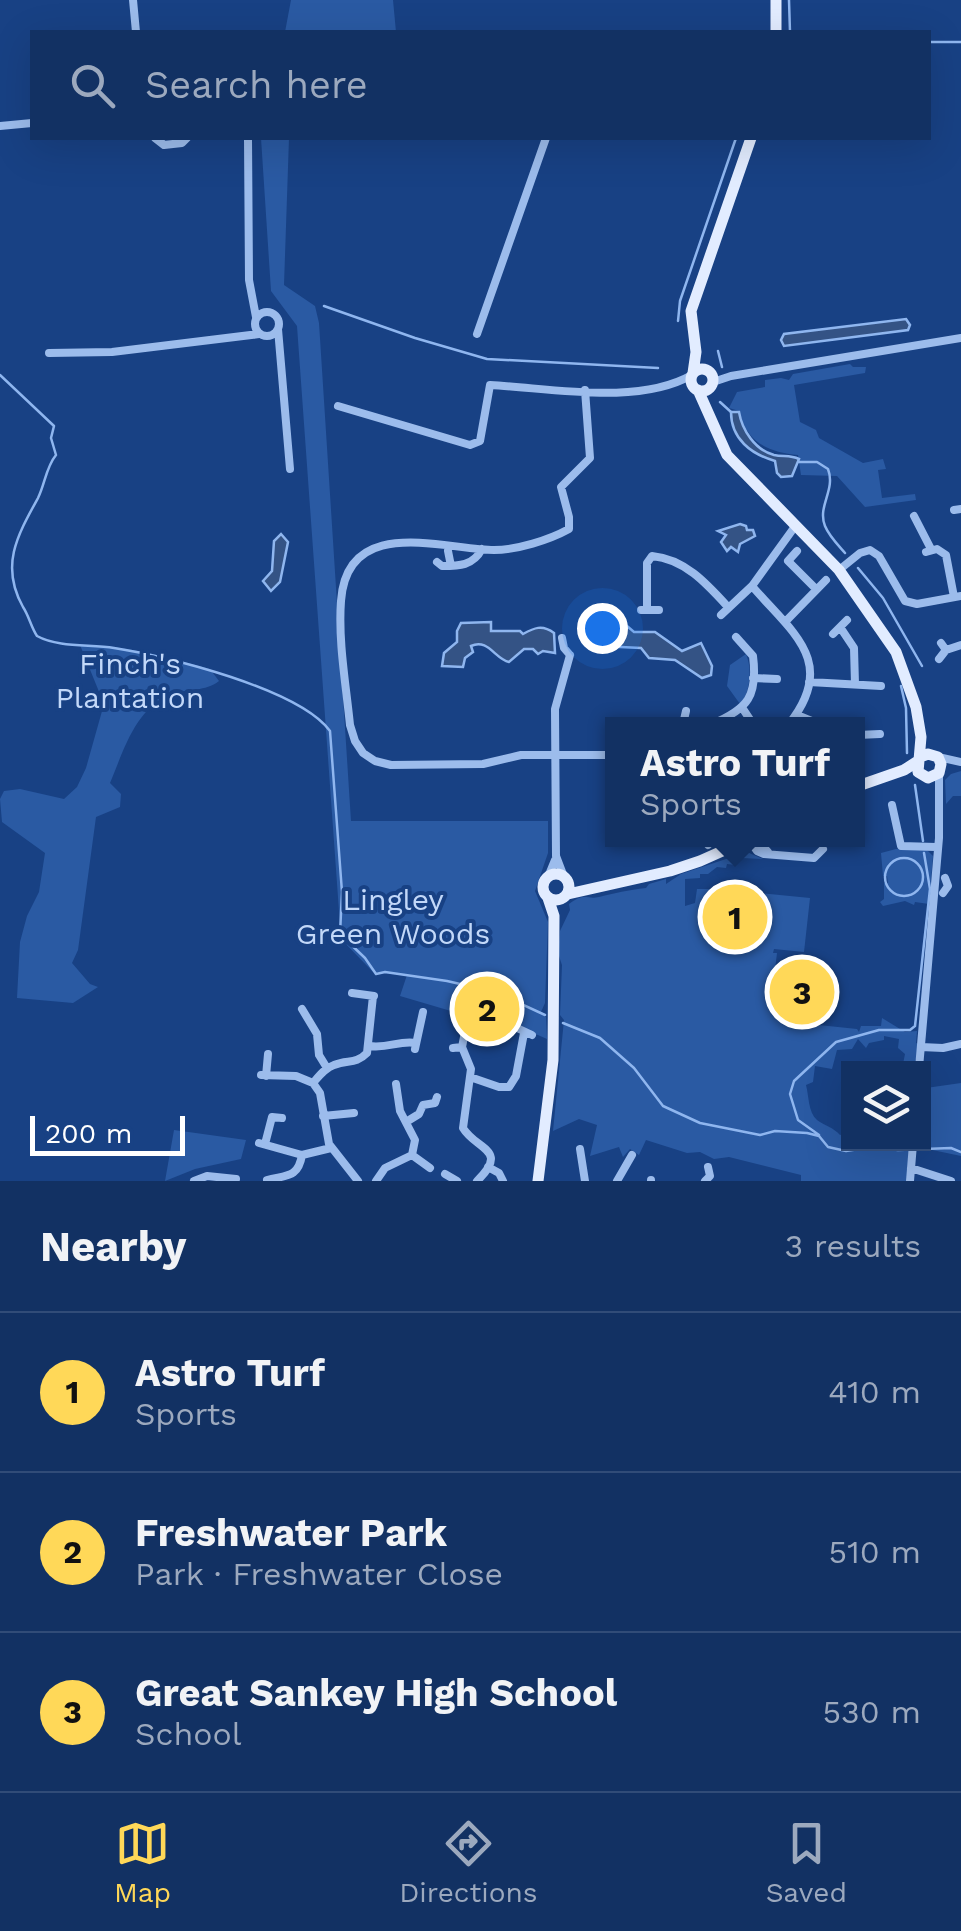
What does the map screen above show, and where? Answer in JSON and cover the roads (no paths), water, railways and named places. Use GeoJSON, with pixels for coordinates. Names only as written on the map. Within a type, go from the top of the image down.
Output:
{"type":"FeatureCollection","features":[{"type":"Feature","properties":{"kind":"main road"},"geometry":{"type":"LineString","coordinates":[[775,30],[776,0]]}},
{"type":"Feature","properties":{"kind":"main road"},"geometry":{"type":"LineString","coordinates":[[750,140],[693,303],[691,325],[707,406],[717,438],[728,455],[840,570],[896,652],[911,686],[932,778],[891,776]]}},
{"type":"Feature","properties":{"kind":"main road"},"geometry":{"type":"LineString","coordinates":[[865,784],[931,762]]}},
{"type":"Feature","properties":{"kind":"main road"},"geometry":{"type":"LineString","coordinates":[[562,890],[548,877],[543,888],[562,890],[648,877],[735,847]]}},
{"type":"Feature","properties":{"kind":"main road"},"geometry":{"type":"LineString","coordinates":[[538,1181],[553,1060],[554,926],[562,890]]}},
{"type":"Feature","properties":{"kind":"street"},"geometry":{"type":"LineString","coordinates":[[132,0],[136,30]]}},
{"type":"Feature","properties":{"kind":"street"},"geometry":{"type":"LineString","coordinates":[[0,126],[30,124]]}},
{"type":"Feature","properties":{"kind":"street"},"geometry":{"type":"LineString","coordinates":[[158,140],[164,145],[185,140]]}},
{"type":"Feature","properties":{"kind":"street"},"geometry":{"type":"LineString","coordinates":[[245,140],[255,320],[281,354]]}},
{"type":"Feature","properties":{"kind":"street"},"geometry":{"type":"LineString","coordinates":[[477,334],[545,140]]}},
{"type":"Feature","properties":{"kind":"street"},"geometry":{"type":"LineString","coordinates":[[252,296],[277,318],[290,470]]}},
{"type":"Feature","properties":{"kind":"street"},"geometry":{"type":"LineString","coordinates":[[241,337],[267,312]]}},
{"type":"Feature","properties":{"kind":"street"},"geometry":{"type":"LineString","coordinates":[[49,353],[112,352],[264,336],[278,329]]}},
{"type":"Feature","properties":{"kind":"street"},"geometry":{"type":"LineString","coordinates":[[338,406],[470,445],[480,441],[490,385],[629,392],[961,338]]}},
{"type":"Feature","properties":{"kind":"street"},"geometry":{"type":"LineString","coordinates":[[585,390],[590,458],[561,485],[570,524],[566,531],[509,548],[398,541],[374,549],[350,572],[341,608],[354,742],[370,759],[391,765],[482,764],[520,755],[605,755]]}},
{"type":"Feature","properties":{"kind":"street"},"geometry":{"type":"LineString","coordinates":[[840,570],[862,551],[872,550],[905,602],[917,604],[958,596],[948,558],[941,550],[928,551],[914,516]]}},
{"type":"Feature","properties":{"kind":"street"},"geometry":{"type":"LineString","coordinates":[[659,610],[644,610],[646,563],[652,556],[673,560],[694,573],[725,611],[752,586],[755,577],[799,529]]}},
{"type":"Feature","properties":{"kind":"street"},"geometry":{"type":"LineString","coordinates":[[437,562],[451,566],[468,564],[482,549]]}},
{"type":"Feature","properties":{"kind":"street"},"geometry":{"type":"LineString","coordinates":[[448,551],[451,566]]}},
{"type":"Feature","properties":{"kind":"street"},"geometry":{"type":"LineString","coordinates":[[779,570],[797,551]]}},
{"type":"Feature","properties":{"kind":"street"},"geometry":{"type":"LineString","coordinates":[[788,561],[816,590]]}},
{"type":"Feature","properties":{"kind":"street"},"geometry":{"type":"LineString","coordinates":[[786,620],[826,580]]}},
{"type":"Feature","properties":{"kind":"street"},"geometry":{"type":"LineString","coordinates":[[752,586],[786,620],[806,652],[809,682],[795,717]]}},
{"type":"Feature","properties":{"kind":"street"},"geometry":{"type":"LineString","coordinates":[[840,627],[854,648],[856,684]]}},
{"type":"Feature","properties":{"kind":"street"},"geometry":{"type":"LineString","coordinates":[[725,717],[742,708],[750,698],[753,678],[753,656],[736,636]]}},
{"type":"Feature","properties":{"kind":"street"},"geometry":{"type":"LineString","coordinates":[[562,638],[564,648],[575,656],[554,709],[556,856],[562,890]]}},
{"type":"Feature","properties":{"kind":"street"},"geometry":{"type":"LineString","coordinates":[[939,659],[944,646],[961,645]]}},
{"type":"Feature","properties":{"kind":"street"},"geometry":{"type":"LineString","coordinates":[[753,678],[777,679]]}},
{"type":"Feature","properties":{"kind":"street"},"geometry":{"type":"LineString","coordinates":[[809,682],[856,684],[873,689]]}},
{"type":"Feature","properties":{"kind":"street"},"geometry":{"type":"LineString","coordinates":[[742,708],[748,717]]}},
{"type":"Feature","properties":{"kind":"street"},"geometry":{"type":"LineString","coordinates":[[685,717],[686,711]]}},
{"type":"Feature","properties":{"kind":"street"},"geometry":{"type":"LineString","coordinates":[[797,714],[804,717]]}},
{"type":"Feature","properties":{"kind":"street"},"geometry":{"type":"LineString","coordinates":[[865,735],[875,734],[870,721]]}},
{"type":"Feature","properties":{"kind":"street"},"geometry":{"type":"LineString","coordinates":[[920,1061],[939,838],[931,762]]}},
{"type":"Feature","properties":{"kind":"street"},"geometry":{"type":"LineString","coordinates":[[924,777],[938,805]]}},
{"type":"Feature","properties":{"kind":"street"},"geometry":{"type":"LineString","coordinates":[[892,805],[900,846],[936,847]]}},
{"type":"Feature","properties":{"kind":"street"},"geometry":{"type":"LineString","coordinates":[[762,847],[772,854],[814,858],[824,849]]}},
{"type":"Feature","properties":{"kind":"street"},"geometry":{"type":"LineString","coordinates":[[548,877],[556,856]]}},
{"type":"Feature","properties":{"kind":"street"},"geometry":{"type":"LineString","coordinates":[[945,886],[961,887]]}},
{"type":"Feature","properties":{"kind":"street"},"geometry":{"type":"LineString","coordinates":[[313,1084],[328,1068],[362,1059],[369,1046],[376,997],[352,993]]}},
{"type":"Feature","properties":{"kind":"street"},"geometry":{"type":"LineString","coordinates":[[302,1008],[317,1034],[319,1055],[328,1068]]}},
{"type":"Feature","properties":{"kind":"street"},"geometry":{"type":"LineString","coordinates":[[369,1046],[388,1048],[402,1042],[416,1046],[424,1012]]}},
{"type":"Feature","properties":{"kind":"street"},"geometry":{"type":"LineString","coordinates":[[465,1032],[458,1048],[470,1066],[462,1128],[470,1138],[487,1147],[490,1156],[488,1168],[477,1181]]}},
{"type":"Feature","properties":{"kind":"street"},"geometry":{"type":"LineString","coordinates":[[470,1076],[509,1087],[516,1076],[524,1032]]}},
{"type":"Feature","properties":{"kind":"street"},"geometry":{"type":"LineString","coordinates":[[921,1047],[961,1044]]}},
{"type":"Feature","properties":{"kind":"street"},"geometry":{"type":"LineString","coordinates":[[268,1054],[264,1075],[296,1076],[313,1084],[320,1093],[331,1148],[358,1181]]}},
{"type":"Feature","properties":{"kind":"street"},"geometry":{"type":"LineString","coordinates":[[396,1084],[400,1111],[415,1140],[412,1155]]}},
{"type":"Feature","properties":{"kind":"street"},"geometry":{"type":"LineString","coordinates":[[406,1122],[423,1105],[435,1103],[437,1097]]}},
{"type":"Feature","properties":{"kind":"street"},"geometry":{"type":"LineString","coordinates":[[386,1117],[400,1111]]}},
{"type":"Feature","properties":{"kind":"street"},"geometry":{"type":"LineString","coordinates":[[323,1116],[354,1114]]}},
{"type":"Feature","properties":{"kind":"street"},"geometry":{"type":"LineString","coordinates":[[282,1118],[272,1117],[262,1144],[302,1155],[331,1148]]}},
{"type":"Feature","properties":{"kind":"street"},"geometry":{"type":"LineString","coordinates":[[910,1181],[913,1151]]}},
{"type":"Feature","properties":{"kind":"street"},"geometry":{"type":"LineString","coordinates":[[583,1152],[586,1181]]}},
{"type":"Feature","properties":{"kind":"street"},"geometry":{"type":"LineString","coordinates":[[266,1180],[288,1178],[299,1169],[302,1155]]}},
{"type":"Feature","properties":{"kind":"street"},"geometry":{"type":"LineString","coordinates":[[412,1155],[430,1168]]}},
{"type":"Feature","properties":{"kind":"street"},"geometry":{"type":"LineString","coordinates":[[376,1181],[385,1168],[412,1155]]}},
{"type":"Feature","properties":{"kind":"street"},"geometry":{"type":"LineString","coordinates":[[624,1178],[632,1156]]}},
{"type":"Feature","properties":{"kind":"street"},"geometry":{"type":"LineString","coordinates":[[704,1181],[710,1176],[708,1167]]}},
{"type":"Feature","properties":{"kind":"street"},"geometry":{"type":"LineString","coordinates":[[488,1168],[499,1173],[504,1181]]}},
{"type":"Feature","properties":{"kind":"street"},"geometry":{"type":"LineString","coordinates":[[911,1168],[952,1181]]}},
{"type":"Feature","properties":{"kind":"street"},"geometry":{"type":"LineString","coordinates":[[445,1174],[457,1181]]}},
{"type":"Feature","properties":{"kind":"street"},"geometry":{"type":"LineString","coordinates":[[194,1181],[207,1176],[238,1177]]}},
{"type":"Feature","properties":{"kind":"waterway"},"geometry":{"type":"LineString","coordinates":[[789,0],[790,30]]}},
{"type":"Feature","properties":{"kind":"waterway"},"geometry":{"type":"LineString","coordinates":[[931,42],[961,42]]}},
{"type":"Feature","properties":{"kind":"waterway"},"geometry":{"type":"LineString","coordinates":[[678,321],[680,301],[735,140]]}},
{"type":"Feature","properties":{"kind":"waterway"},"geometry":{"type":"LineString","coordinates":[[324,306],[487,359],[658,368]]}},
{"type":"Feature","properties":{"kind":"waterway"},"geometry":{"type":"LineString","coordinates":[[718,351],[722,367]]}},
{"type":"Feature","properties":{"kind":"waterway"},"geometry":{"type":"LineString","coordinates":[[0,375],[54,426],[51,438],[56,455],[18,538],[12,565],[16,592],[37,636],[65,644],[137,652],[197,667],[262,688],[314,716],[330,731],[342,892],[340,934],[376,974],[447,981],[495,992],[545,1015]]}},
{"type":"Feature","properties":{"kind":"waterway"},"geometry":{"type":"LineString","coordinates":[[720,402],[731,412]]}},
{"type":"Feature","properties":{"kind":"waterway"},"geometry":{"type":"LineString","coordinates":[[799,462],[817,462],[828,469],[830,484],[823,519],[845,553]]}},
{"type":"Feature","properties":{"kind":"waterway"},"geometry":{"type":"LineString","coordinates":[[858,568],[883,598],[922,666]]}},
{"type":"Feature","properties":{"kind":"waterway"},"geometry":{"type":"LineString","coordinates":[[901,686],[906,708],[907,753]]}},
{"type":"Feature","properties":{"kind":"waterway"},"geometry":{"type":"LineString","coordinates":[[915,785],[923,841]]}},
{"type":"Feature","properties":{"kind":"waterway"},"geometry":{"type":"LineString","coordinates":[[819,1135],[798,1120],[790,1094],[794,1081],[836,1042],[879,1030],[910,1030],[915,1026],[930,889],[924,853]]}},
{"type":"Feature","properties":{"kind":"waterway"},"geometry":{"type":"LineString","coordinates":[[904,858],[917,864],[923,877],[917,890],[904,896],[891,890],[885,877],[891,864],[904,858]]}},
{"type":"Feature","properties":{"kind":"waterway"},"geometry":{"type":"LineString","coordinates":[[563,1023],[600,1038],[634,1068],[663,1106],[700,1123],[760,1135],[775,1131],[807,1133],[819,1136],[828,1147],[846,1151],[872,1147],[951,1148],[961,1152]]}},
{"type":"Feature","properties":{"kind":"place","name":"Astro Turf"},"geometry":{"type":"Point","coordinates":[735,917]}},
{"type":"Feature","properties":{"kind":"place","name":"Great Sankey High School"},"geometry":{"type":"Point","coordinates":[802,992]}},
{"type":"Feature","properties":{"kind":"place","name":"Freshwater Park"},"geometry":{"type":"Point","coordinates":[487,1009]}},
{"type":"Feature","properties":{"kind":"park label","name":"Finch's Plantation"},"geometry":{"type":"Point","coordinates":[130,680]}},
{"type":"Feature","properties":{"kind":"park label","name":"Lingley Green Woods"},"geometry":{"type":"Point","coordinates":[393,916]}}]}
